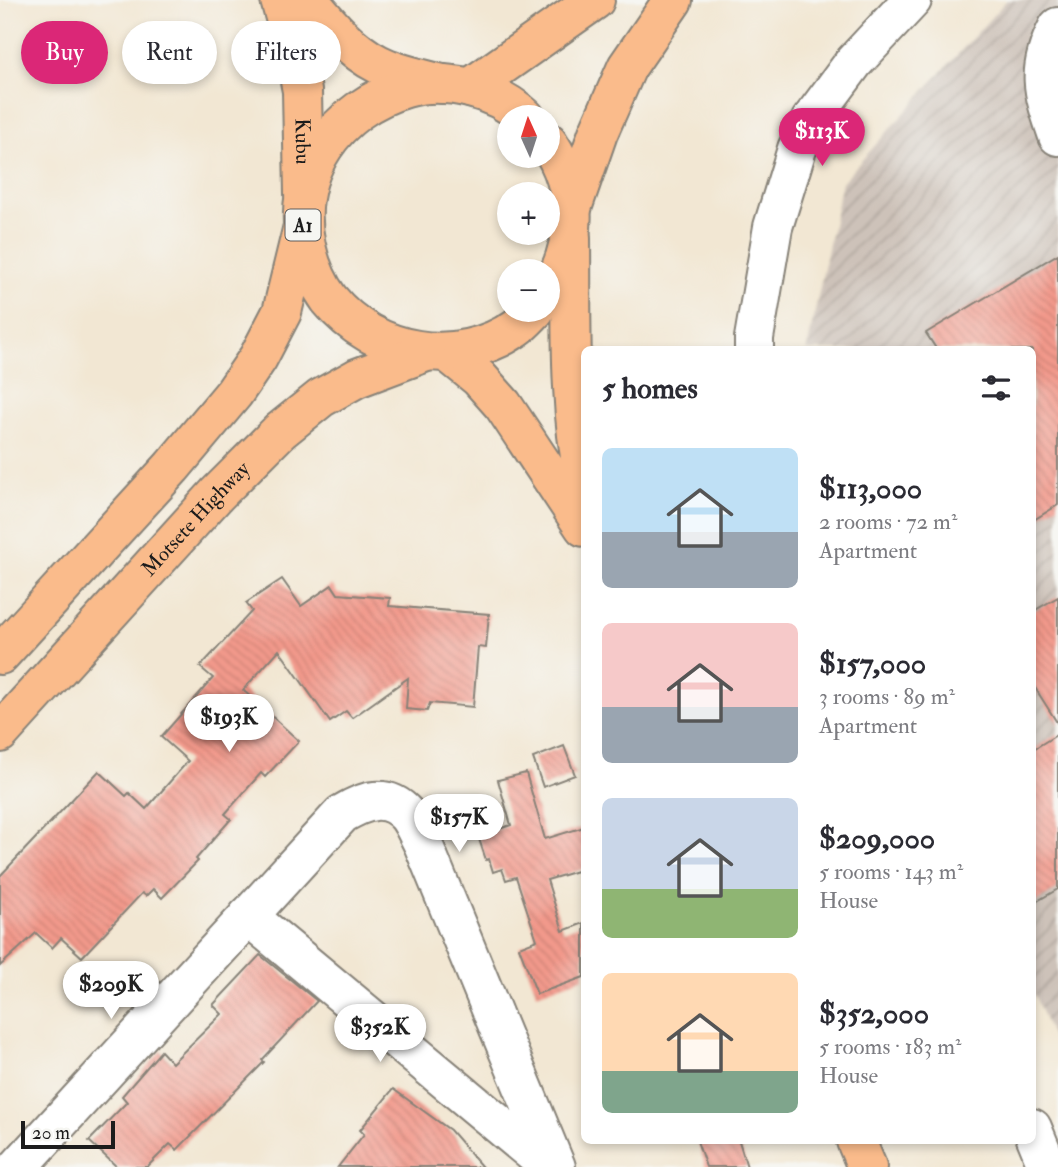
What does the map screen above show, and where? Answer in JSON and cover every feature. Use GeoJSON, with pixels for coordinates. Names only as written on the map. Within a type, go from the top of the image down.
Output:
{"type":"FeatureCollection","features":[{"type":"Feature","properties":{"kind":"main road","name":"Kubu"},"geometry":{"type":"LineString","coordinates":[[280,0],[302,91],[303,214]]}},
{"type":"Feature","properties":{"kind":"main road"},"geometry":{"type":"LineString","coordinates":[[309,0],[330,26],[358,52],[379,65],[456,86]]}},
{"type":"Feature","properties":{"kind":"main road","name":"A1"},"geometry":{"type":"LineString","coordinates":[[456,86],[595,0]]}},
{"type":"Feature","properties":{"kind":"main road"},"geometry":{"type":"LineString","coordinates":[[560,273],[571,222],[598,133],[627,66],[673,0]]}},
{"type":"Feature","properties":{"kind":"main road","name":"A1"},"geometry":{"type":"LineString","coordinates":[[0,655],[172,467],[234,393],[258,358],[282,312],[310,172],[340,125],[362,107],[386,94],[413,86],[456,86],[496,98],[507,105]]}},
{"type":"Feature","properties":{"kind":"main road"},"geometry":{"type":"LineString","coordinates":[[560,164],[567,180],[571,222],[573,383],[576,441],[581,465]]}},
{"type":"Feature","properties":{"kind":"main road","name":"A1"},"geometry":{"type":"LineString","coordinates":[[303,214],[311,265],[329,298],[355,325],[389,344],[437,352],[483,345],[522,322]]}},
{"type":"Feature","properties":{"kind":"main road"},"geometry":{"type":"LineString","coordinates":[[437,352],[479,378],[503,405],[581,522]]}},
{"type":"Feature","properties":{"kind":"main road","name":"Motsete Highway"},"geometry":{"type":"LineString","coordinates":[[0,733],[217,494],[280,432],[321,398],[357,378],[437,352]]}},
{"type":"Feature","properties":{"kind":"main road"},"geometry":{"type":"LineString","coordinates":[[857,1144],[867,1167]]}},
{"type":"Feature","properties":{"kind":"street"},"geometry":{"type":"LineString","coordinates":[[754,346],[773,227],[797,149],[811,120],[854,62],[912,0]]}},
{"type":"Feature","properties":{"kind":"street"},"geometry":{"type":"LineString","coordinates":[[1058,27],[1047,48],[1043,90],[1058,136]]}},
{"type":"Feature","properties":{"kind":"street"},"geometry":{"type":"LineString","coordinates":[[18,1167],[342,814],[363,802],[377,800],[390,804],[407,815],[423,844],[556,1167]]}},
{"type":"Feature","properties":{"kind":"street"},"geometry":{"type":"LineString","coordinates":[[248,916],[550,1167]]}},
{"type":"Feature","properties":{"kind":"street"},"geometry":{"type":"LineString","coordinates":[[1036,1138],[1048,1167]]}},
{"type":"Feature","properties":{"kind":"shaded area"},"geometry":{"type":"Polygon","coordinates":[[[1007,0],[1058,0],[1058,1052],[1036,999],[1036,346],[808,346],[842,182],[1007,0]]]}},
{"type":"Feature","properties":{"kind":"building"},"geometry":{"type":"Polygon","coordinates":[[[1058,254],[1058,505],[1036,519],[1036,346],[934,346],[926,333],[1058,254]]]}},
{"type":"Feature","properties":{"kind":"building"},"geometry":{"type":"Polygon","coordinates":[[[282,579],[301,606],[332,585],[338,594],[390,598],[389,606],[489,614],[486,648],[478,647],[473,707],[430,703],[427,711],[406,709],[408,678],[352,718],[346,711],[330,722],[279,650],[243,690],[299,741],[265,777],[261,773],[225,814],[231,819],[196,859],[198,861],[162,898],[153,889],[146,896],[142,893],[82,957],[61,938],[52,948],[36,933],[0,966],[0,876],[99,771],[126,796],[129,793],[146,809],[188,761],[161,737],[213,678],[200,667],[252,611],[246,603],[282,579]]]}},
{"type":"Feature","properties":{"kind":"building"},"geometry":{"type":"Polygon","coordinates":[[[1058,597],[1058,724],[1036,689],[1036,610],[1058,597]]]}},
{"type":"Feature","properties":{"kind":"building"},"geometry":{"type":"Polygon","coordinates":[[[1058,734],[1058,889],[1036,902],[1036,748],[1058,734]]]}},
{"type":"Feature","properties":{"kind":"building"},"geometry":{"type":"Polygon","coordinates":[[[564,746],[575,775],[543,787],[533,758],[564,746]]]}},
{"type":"Feature","properties":{"kind":"building"},"geometry":{"type":"Polygon","coordinates":[[[526,773],[545,839],[581,828],[581,870],[547,880],[563,931],[581,924],[581,978],[537,994],[519,947],[537,940],[516,877],[506,880],[502,869],[493,872],[478,836],[511,825],[498,780],[526,773]]]}},
{"type":"Feature","properties":{"kind":"building"},"geometry":{"type":"Polygon","coordinates":[[[260,955],[317,1001],[262,1060],[264,1062],[177,1150],[170,1144],[147,1167],[117,1167],[89,1141],[127,1102],[122,1096],[161,1051],[172,1063],[222,1014],[213,1005],[260,955]]]}},
{"type":"Feature","properties":{"kind":"building"},"geometry":{"type":"Polygon","coordinates":[[[393,1089],[450,1130],[482,1167],[338,1167],[364,1134],[360,1130],[393,1089]]]}},
{"type":"Feature","properties":{"kind":"building"},"geometry":{"type":"Polygon","coordinates":[[[698,1144],[740,1144],[747,1167],[706,1167],[698,1144]]]}}]}
